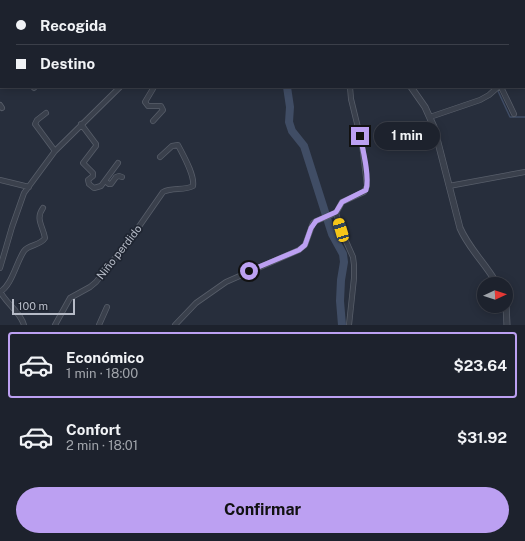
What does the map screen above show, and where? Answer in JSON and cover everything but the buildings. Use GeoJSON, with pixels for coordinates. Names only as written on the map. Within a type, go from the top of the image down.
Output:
{"type":"FeatureCollection","features":[{"type":"Feature","properties":{"kind":"street"},"geometry":{"type":"LineString","coordinates":[[0,265],[24,193],[55,151],[119,88]]}},
{"type":"Feature","properties":{"kind":"street"},"geometry":{"type":"LineString","coordinates":[[153,88],[145,102],[150,106],[162,106],[163,110],[153,121]]}},
{"type":"Feature","properties":{"kind":"street"},"geometry":{"type":"LineString","coordinates":[[175,325],[196,303],[226,282],[299,250],[305,245],[313,223],[334,213],[342,202],[364,192],[367,186],[362,144],[351,99],[350,88]]}},
{"type":"Feature","properties":{"kind":"street"},"geometry":{"type":"LineString","coordinates":[[412,88],[430,117],[434,127],[457,220],[464,237],[494,277]]}},
{"type":"Feature","properties":{"kind":"street"},"geometry":{"type":"LineString","coordinates":[[430,117],[480,100],[497,88]]}},
{"type":"Feature","properties":{"kind":"street"},"geometry":{"type":"LineString","coordinates":[[502,88],[514,114]]}},
{"type":"Feature","properties":{"kind":"street"},"geometry":{"type":"LineString","coordinates":[[46,113],[37,120],[35,124],[55,151]]}},
{"type":"Feature","properties":{"kind":"street"},"geometry":{"type":"LineString","coordinates":[[82,124],[96,144],[83,163],[94,173],[88,182],[94,188],[98,188],[118,163]]}},
{"type":"Feature","properties":{"kind":"street","name":"Niño perdido"},"geometry":{"type":"LineString","coordinates":[[55,325],[67,301],[96,282],[131,238],[163,192],[171,189],[188,188],[193,186],[190,170],[178,145],[172,146],[160,157]]}},
{"type":"Feature","properties":{"kind":"street"},"geometry":{"type":"LineString","coordinates":[[448,186],[525,172]]}},
{"type":"Feature","properties":{"kind":"street"},"geometry":{"type":"LineString","coordinates":[[105,181],[111,184],[116,176],[122,177]]}},
{"type":"Feature","properties":{"kind":"street"},"geometry":{"type":"LineString","coordinates":[[0,180],[29,187]]}},
{"type":"Feature","properties":{"kind":"street"},"geometry":{"type":"LineString","coordinates":[[24,325],[20,316],[0,292],[7,288],[18,262],[26,249],[39,243],[45,238],[38,218],[42,208]]}},
{"type":"Feature","properties":{"kind":"street"},"geometry":{"type":"LineString","coordinates":[[334,213],[353,257],[354,278],[350,325]]}},
{"type":"Feature","properties":{"kind":"street"},"geometry":{"type":"LineString","coordinates":[[99,325],[107,307]]}},
{"type":"Feature","properties":{"kind":"street"},"geometry":{"type":"LineString","coordinates":[[506,313],[507,325]]}},
{"type":"Feature","properties":{"kind":"waterway"},"geometry":{"type":"LineString","coordinates":[[287,88],[290,107],[289,122],[292,131],[304,146],[332,234],[343,254],[344,262],[340,301],[342,325]]}},
{"type":"Feature","properties":{"kind":"waterway"},"geometry":{"type":"LineString","coordinates":[[495,88],[498,91],[510,117],[525,117]]}},
{"type":"Feature","properties":{"kind":"route"},"geometry":{"type":"LineString","coordinates":[[249,271],[299,250],[305,245],[313,223],[336,212],[342,202],[366,190],[366,174],[360,136]]}}]}
